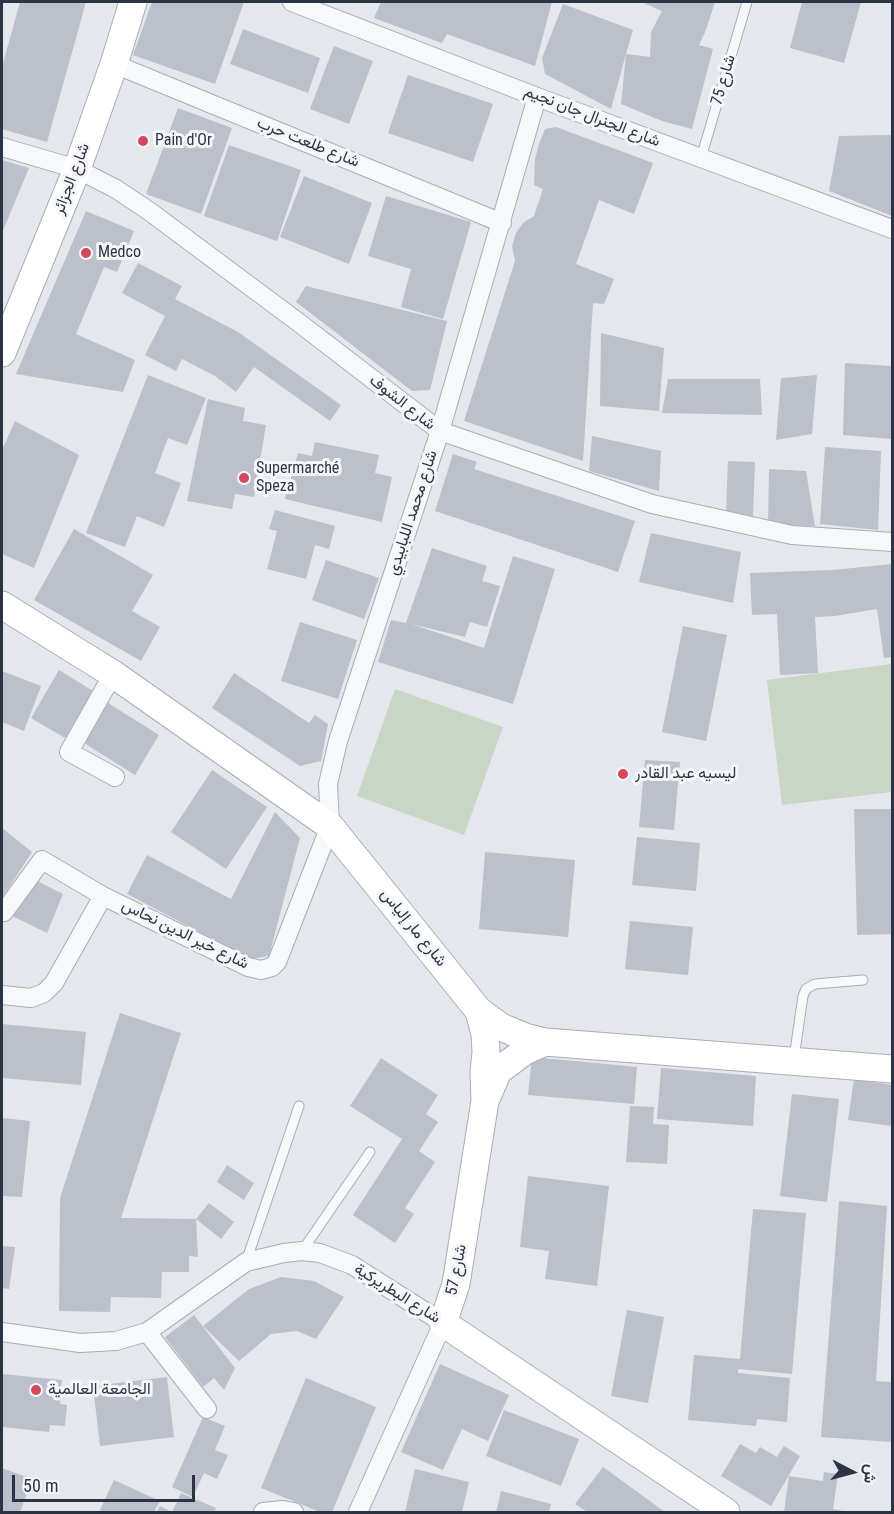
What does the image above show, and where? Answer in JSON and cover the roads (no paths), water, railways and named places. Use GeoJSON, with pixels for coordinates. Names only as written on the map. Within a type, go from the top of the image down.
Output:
{"type":"FeatureCollection","features":[{"type":"Feature","properties":{"kind":"street","name":"شارع الجزائر"},"geometry":{"type":"LineString","coordinates":[[2,353],[77,169],[133,2]]}},
{"type":"Feature","properties":{"kind":"street","name":"شارع الجنرال جان نجيم"},"geometry":{"type":"LineString","coordinates":[[292,2],[537,97],[892,229]]}},
{"type":"Feature","properties":{"kind":"street","name":"شارع طلعت حرب"},"geometry":{"type":"LineString","coordinates":[[114,64],[502,223]]}},
{"type":"Feature","properties":{"kind":"street","name":"شارع محمد اللبابيدي"},"geometry":{"type":"LineString","coordinates":[[330,826],[328,784],[338,741],[440,431],[537,97]]}},
{"type":"Feature","properties":{"kind":"street","name":"شارع الشوف"},"geometry":{"type":"LineString","coordinates":[[2,147],[77,169],[116,189],[298,322],[440,431],[652,504],[792,535],[892,542]]}},
{"type":"Feature","properties":{"kind":"street","name":"شارع مار إلياس"},"geometry":{"type":"LineString","coordinates":[[2,605],[113,674],[330,826],[479,1011],[501,1027],[545,1042],[892,1069]]}},
{"type":"Feature","properties":{"kind":"street"},"geometry":{"type":"LineString","coordinates":[[113,674],[69,752],[115,777]]}},
{"type":"Feature","properties":{"kind":"street","name":"شارع خير الدين نحاس"},"geometry":{"type":"LineString","coordinates":[[2,995],[31,998],[44,993],[54,983],[103,896],[248,967],[268,969],[277,962],[330,826]]}},
{"type":"Feature","properties":{"kind":"street"},"geometry":{"type":"LineString","coordinates":[[4,912],[42,860],[103,896]]}},
{"type":"Feature","properties":{"kind":"street","name":"شارع 57"},"geometry":{"type":"LineString","coordinates":[[359,1512],[442,1323],[456,1284],[485,1101],[485,1034],[479,1011]]}},
{"type":"Feature","properties":{"kind":"street"},"geometry":{"type":"LineString","coordinates":[[485,1101],[498,1071],[525,1051],[545,1042]]}},
{"type":"Feature","properties":{"kind":"street","name":"شارع البطريركية"},"geometry":{"type":"LineString","coordinates":[[2,1332],[80,1343],[116,1341],[147,1332],[246,1262],[284,1253],[302,1251],[320,1253],[352,1265],[725,1512]]}},
{"type":"Feature","properties":{"kind":"street"},"geometry":{"type":"LineString","coordinates":[[147,1332],[207,1409]]}},
{"type":"Feature","properties":{"kind":"street"},"geometry":{"type":"LineString","coordinates":[[263,1512],[283,1510],[294,1512]]}},
{"type":"Feature","properties":{"kind":"lane","name":"شارع 75"},"geometry":{"type":"LineString","coordinates":[[701,158],[747,2]]}},
{"type":"Feature","properties":{"kind":"lane"},"geometry":{"type":"LineString","coordinates":[[794,1062],[803,996],[806,989],[815,984],[863,980]]}},
{"type":"Feature","properties":{"kind":"lane"},"geometry":{"type":"LineString","coordinates":[[246,1262],[299,1106]]}},
{"type":"Feature","properties":{"kind":"lane"},"geometry":{"type":"LineString","coordinates":[[302,1251],[370,1152]]}},
{"type":"Feature","properties":{"kind":"place","name":"Pain d'Or"},"geometry":{"type":"Point","coordinates":[143,141]}},
{"type":"Feature","properties":{"kind":"place","name":"Medco"},"geometry":{"type":"Point","coordinates":[86,253]}},
{"type":"Feature","properties":{"kind":"place","name":"Supermarché Speza"},"geometry":{"type":"Point","coordinates":[244,478]}},
{"type":"Feature","properties":{"kind":"place","name":"لیسیه عبد القادر"},"geometry":{"type":"Point","coordinates":[623,774]}},
{"type":"Feature","properties":{"kind":"place","name":"الجامعة العالمية"},"geometry":{"type":"Point","coordinates":[36,1390]}}]}
